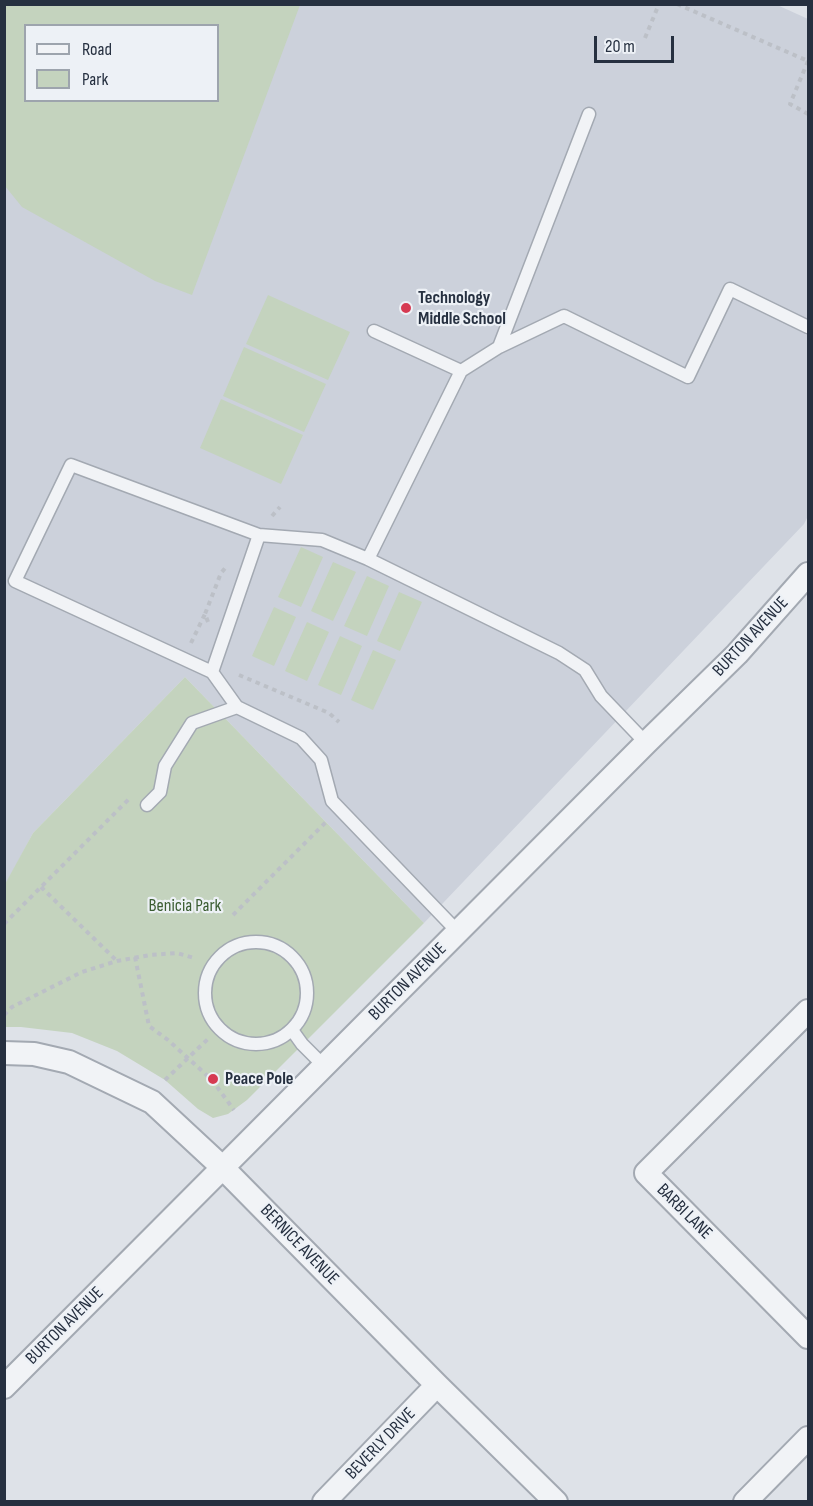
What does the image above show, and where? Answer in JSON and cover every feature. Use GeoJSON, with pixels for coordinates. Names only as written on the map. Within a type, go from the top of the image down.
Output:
{"type":"FeatureCollection","features":[{"type":"Feature","properties":{"kind":"street","name":"BURTON AVENUE"},"geometry":{"type":"LineString","coordinates":[[4,1387],[737,654],[808,574]]}},
{"type":"Feature","properties":{"kind":"street","name":"BARBI LANE"},"geometry":{"type":"LineString","coordinates":[[808,1011],[646,1173],[808,1337]]}},
{"type":"Feature","properties":{"kind":"street","name":"BERNICE AVENUE"},"geometry":{"type":"LineString","coordinates":[[4,1053],[34,1054],[69,1062],[152,1102],[222,1167],[556,1502]]}},
{"type":"Feature","properties":{"kind":"street","name":"BEVERLY DRIVE"},"geometry":{"type":"LineString","coordinates":[[324,1502],[437,1385]]}},
{"type":"Feature","properties":{"kind":"street"},"geometry":{"type":"LineString","coordinates":[[745,1502],[808,1438]]}},
{"type":"Feature","properties":{"kind":"lane"},"geometry":{"type":"LineString","coordinates":[[499,347],[589,114]]}},
{"type":"Feature","properties":{"kind":"lane"},"geometry":{"type":"LineString","coordinates":[[368,559],[461,371],[499,347],[564,316],[688,377],[730,288],[808,327]]}},
{"type":"Feature","properties":{"kind":"lane"},"geometry":{"type":"LineString","coordinates":[[374,331],[461,371]]}},
{"type":"Feature","properties":{"kind":"lane"},"geometry":{"type":"LineString","coordinates":[[458,932],[332,801],[321,760],[301,738],[237,707],[212,672],[15,581],[71,465],[258,534],[322,540],[368,559],[559,653],[585,670],[601,696],[646,743]]}},
{"type":"Feature","properties":{"kind":"lane"},"geometry":{"type":"LineString","coordinates":[[212,672],[258,534]]}},
{"type":"Feature","properties":{"kind":"lane"},"geometry":{"type":"LineString","coordinates":[[147,805],[160,792],[165,766],[192,723],[237,707]]}},
{"type":"Feature","properties":{"kind":"lane"},"geometry":{"type":"LineString","coordinates":[[261,941],[277,945],[291,955],[301,968],[307,984],[307,1000],[302,1016],[292,1030],[278,1040],[261,1044],[243,1043],[228,1036],[215,1024],[207,1008],[205,991],[208,974],[217,959],[229,949],[244,942],[261,941]]}},
{"type":"Feature","properties":{"kind":"lane"},"geometry":{"type":"LineString","coordinates":[[292,1030],[302,1044],[324,1066]]}},
{"type":"Feature","properties":{"kind":"path"},"geometry":{"type":"LineString","coordinates":[[645,38],[658,4]]}},
{"type":"Feature","properties":{"kind":"path"},"geometry":{"type":"LineString","coordinates":[[677,4],[808,61],[790,104],[808,114]]}},
{"type":"Feature","properties":{"kind":"path"},"geometry":{"type":"LineString","coordinates":[[258,534],[280,507]]}},
{"type":"Feature","properties":{"kind":"path"},"geometry":{"type":"LineString","coordinates":[[228,566],[221,573],[205,614],[229,671],[328,713],[339,722]]}},
{"type":"Feature","properties":{"kind":"path"},"geometry":{"type":"LineString","coordinates":[[4,924],[151,777],[163,778]]}},
{"type":"Feature","properties":{"kind":"path"},"geometry":{"type":"LineString","coordinates":[[233,915],[328,820]]}},
{"type":"Feature","properties":{"kind":"path"},"geometry":{"type":"LineString","coordinates":[[41,887],[117,961]]}},
{"type":"Feature","properties":{"kind":"path"},"geometry":{"type":"LineString","coordinates":[[4,1015],[12,1007],[82,972],[117,961],[177,953],[194,958]]}},
{"type":"Feature","properties":{"kind":"path"},"geometry":{"type":"LineString","coordinates":[[135,957],[149,1026],[212,1080],[234,1110]]}},
{"type":"Feature","properties":{"kind":"path"},"geometry":{"type":"LineString","coordinates":[[165,1080],[210,1037]]}},
{"type":"Feature","properties":{"kind":"shaded area","name":"Technology Middle School"},"geometry":{"type":"Polygon","coordinates":[[[775,4],[808,19],[808,516],[804,524],[424,923],[185,677],[33,833],[5,886],[5,5],[775,4]]]}},
{"type":"Feature","properties":{"kind":"green space"},"geometry":{"type":"Polygon","coordinates":[[[4,5],[300,5],[192,295],[155,281],[22,207],[5,186],[4,5]]]}},
{"type":"Feature","properties":{"kind":"green space"},"geometry":{"type":"Polygon","coordinates":[[[268,295],[350,332],[328,380],[246,344],[268,295]]]}},
{"type":"Feature","properties":{"kind":"green space"},"geometry":{"type":"Polygon","coordinates":[[[244,347],[326,384],[304,432],[223,396],[244,347]]]}},
{"type":"Feature","properties":{"kind":"green space"},"geometry":{"type":"Polygon","coordinates":[[[221,399],[303,435],[281,484],[200,448],[221,399]]]}},
{"type":"Feature","properties":{"kind":"green space"},"geometry":{"type":"Polygon","coordinates":[[[301,547],[323,557],[301,607],[278,597],[301,547]]]}},
{"type":"Feature","properties":{"kind":"green space"},"geometry":{"type":"Polygon","coordinates":[[[333,562],[356,572],[333,621],[311,611],[333,562]]]}},
{"type":"Feature","properties":{"kind":"green space"},"geometry":{"type":"Polygon","coordinates":[[[367,576],[389,586],[367,636],[344,626],[367,576]]]}},
{"type":"Feature","properties":{"kind":"green space"},"geometry":{"type":"Polygon","coordinates":[[[399,592],[422,602],[400,651],[377,641],[399,592]]]}},
{"type":"Feature","properties":{"kind":"green space"},"geometry":{"type":"Polygon","coordinates":[[[274,607],[296,617],[274,666],[252,656],[274,607]]]}},
{"type":"Feature","properties":{"kind":"green space"},"geometry":{"type":"Polygon","coordinates":[[[307,622],[329,632],[307,681],[285,671],[307,622]]]}},
{"type":"Feature","properties":{"kind":"green space"},"geometry":{"type":"Polygon","coordinates":[[[340,636],[362,646],[341,695],[318,685],[340,636]]]}},
{"type":"Feature","properties":{"kind":"green space"},"geometry":{"type":"Polygon","coordinates":[[[373,650],[396,660],[373,710],[351,700],[373,650]]]}},
{"type":"Feature","properties":{"kind":"green space","name":"Benicia Park"},"geometry":{"type":"Polygon","coordinates":[[[185,677],[424,923],[247,1100],[228,1114],[213,1118],[198,1109],[165,1080],[117,1051],[72,1033],[5,1027],[4,886],[33,833],[185,677]]]}},
{"type":"Feature","properties":{"kind":"place","name":"Technology Middle School"},"geometry":{"type":"Point","coordinates":[406,308]}},
{"type":"Feature","properties":{"kind":"place","name":"Peace Pole"},"geometry":{"type":"Point","coordinates":[213,1079]}}]}
